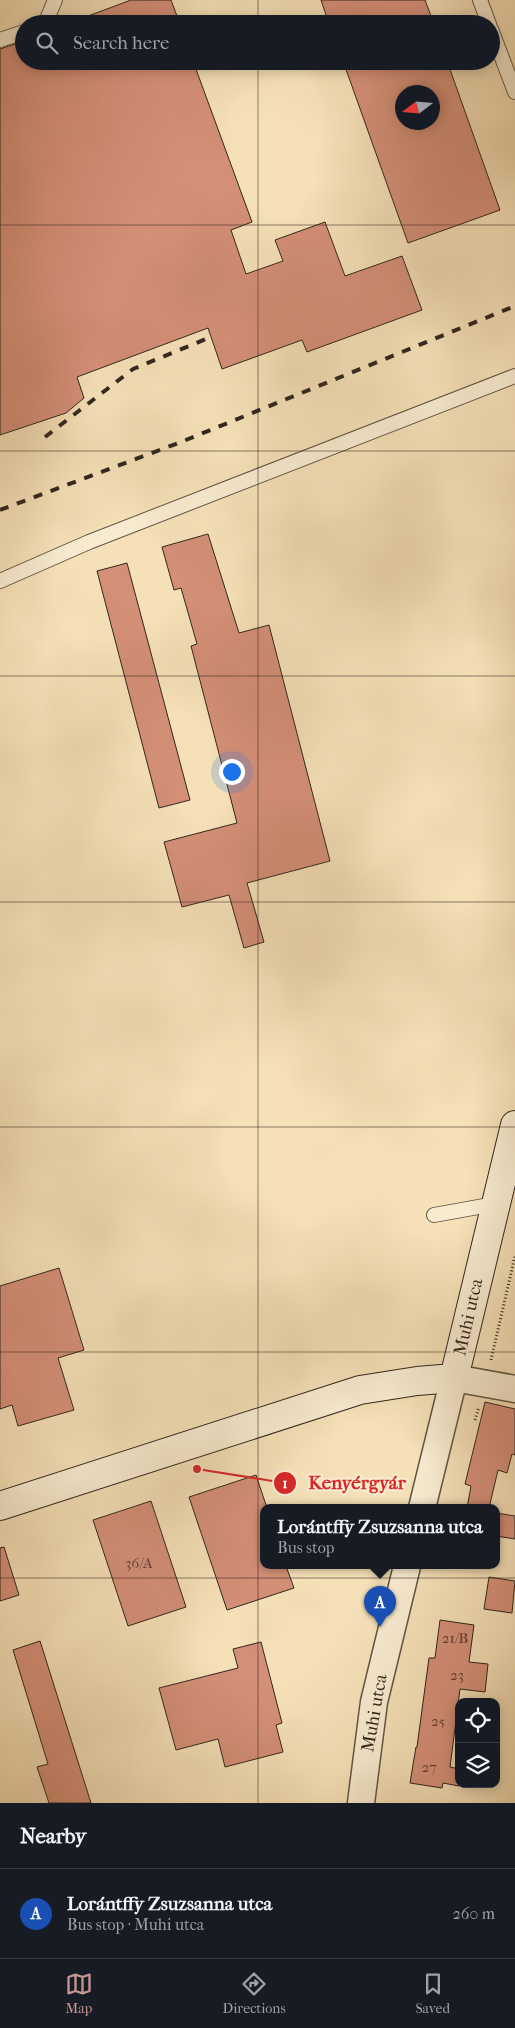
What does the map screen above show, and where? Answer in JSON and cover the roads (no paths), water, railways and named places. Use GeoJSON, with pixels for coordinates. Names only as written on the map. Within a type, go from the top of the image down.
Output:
{"type":"FeatureCollection","features":[{"type":"Feature","properties":{"kind":"main road","name":"Muhi utca"},"geometry":{"type":"LineString","coordinates":[[454,1378],[515,1125]]}},
{"type":"Feature","properties":{"kind":"main road"},"geometry":{"type":"LineString","coordinates":[[0,1506],[360,1390],[417,1381],[454,1378]]}},
{"type":"Feature","properties":{"kind":"street"},"geometry":{"type":"LineString","coordinates":[[454,1378],[515,1389]]}},
{"type":"Feature","properties":{"kind":"street","name":"Muhi utca"},"geometry":{"type":"LineString","coordinates":[[423,1504],[454,1378]]}},
{"type":"Feature","properties":{"kind":"street","name":"Muhi utca"},"geometry":{"type":"LineString","coordinates":[[361,1803],[374,1702],[406,1569]]}},
{"type":"Feature","properties":{"kind":"lane"},"geometry":{"type":"LineString","coordinates":[[49,15],[55,0]]}},
{"type":"Feature","properties":{"kind":"lane"},"geometry":{"type":"LineString","coordinates":[[480,0],[486,15]]}},
{"type":"Feature","properties":{"kind":"lane"},"geometry":{"type":"LineString","coordinates":[[0,40],[15,35]]}},
{"type":"Feature","properties":{"kind":"lane"},"geometry":{"type":"LineString","coordinates":[[500,53],[515,92]]}},
{"type":"Feature","properties":{"kind":"lane"},"geometry":{"type":"LineString","coordinates":[[0,581],[89,542],[515,376]]}},
{"type":"Feature","properties":{"kind":"lane"},"geometry":{"type":"LineString","coordinates":[[434,1215],[495,1204]]}},
{"type":"Feature","properties":{"kind":"railway"},"geometry":{"type":"LineString","coordinates":[[0,510],[181,442],[515,306]]}},
{"type":"Feature","properties":{"kind":"railway"},"geometry":{"type":"LineString","coordinates":[[45,437],[133,369],[211,337]]}},
{"type":"Feature","properties":{"kind":"place","name":"Kenyérgyár"},"geometry":{"type":"Point","coordinates":[197,1469]}},
{"type":"Feature","properties":{"kind":"place","name":"Lorántffy Zsuzsanna utca"},"geometry":{"type":"Point","coordinates":[380,1627]}}]}
